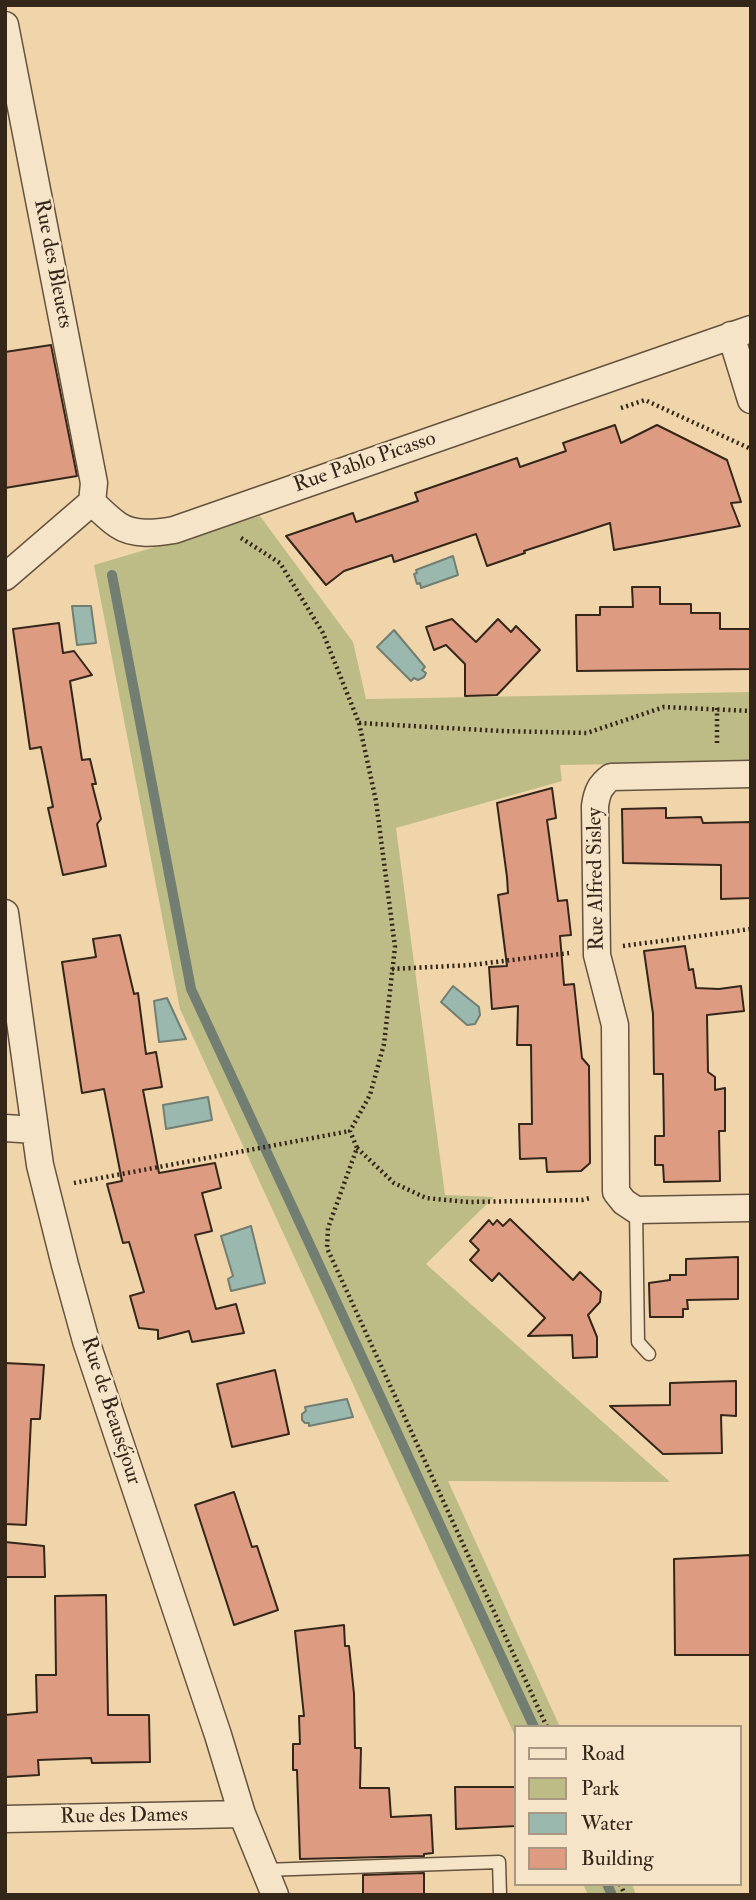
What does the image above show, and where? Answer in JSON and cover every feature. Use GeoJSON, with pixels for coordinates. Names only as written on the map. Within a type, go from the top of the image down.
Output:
{"type":"FeatureCollection","features":[{"type":"Feature","properties":{"kind":"street","name":"Rue des Bleuets"},"geometry":{"type":"LineString","coordinates":[[5,25],[94,483],[92,502]]}},
{"type":"Feature","properties":{"kind":"street","name":"Rue Pablo Picasso"},"geometry":{"type":"LineString","coordinates":[[92,502],[119,526],[137,532],[174,530],[741,332]]}},
{"type":"Feature","properties":{"kind":"street"},"geometry":{"type":"LineString","coordinates":[[741,332],[751,400]]}},
{"type":"Feature","properties":{"kind":"street"},"geometry":{"type":"LineString","coordinates":[[5,577],[92,502]]}},
{"type":"Feature","properties":{"kind":"street","name":"Rue Alfred Sisley"},"geometry":{"type":"LineString","coordinates":[[616,1192],[615,1025],[597,955],[596,795],[600,785],[611,777],[751,774]]}},
{"type":"Feature","properties":{"kind":"street","name":"Rue de Beauséjour"},"geometry":{"type":"LineString","coordinates":[[5,913],[43,1177],[65,1265],[86,1341],[242,1814],[275,1895]]}},
{"type":"Feature","properties":{"kind":"street"},"geometry":{"type":"LineString","coordinates":[[5,1128],[35,1130]]}},
{"type":"Feature","properties":{"kind":"street"},"geometry":{"type":"LineString","coordinates":[[616,1192],[636,1210],[751,1208]]}},
{"type":"Feature","properties":{"kind":"street","name":"Rue des Dames"},"geometry":{"type":"LineString","coordinates":[[5,1819],[242,1814]]}},
{"type":"Feature","properties":{"kind":"lane"},"geometry":{"type":"LineString","coordinates":[[636,1210],[638,1342],[649,1354]]}},
{"type":"Feature","properties":{"kind":"lane"},"geometry":{"type":"LineString","coordinates":[[264,1870],[499,1862],[500,1895]]}},
{"type":"Feature","properties":{"kind":"path"},"geometry":{"type":"LineString","coordinates":[[618,409],[645,400],[751,449]]}},
{"type":"Feature","properties":{"kind":"path"},"geometry":{"type":"LineString","coordinates":[[251,531],[238,536],[279,563],[323,633],[359,723],[376,801],[395,947],[384,1044],[370,1095],[350,1131]]}},
{"type":"Feature","properties":{"kind":"path"},"geometry":{"type":"LineString","coordinates":[[359,723],[587,733],[664,707],[751,711]]}},
{"type":"Feature","properties":{"kind":"path"},"geometry":{"type":"LineString","coordinates":[[717,708],[718,775]]}},
{"type":"Feature","properties":{"kind":"path"},"geometry":{"type":"LineString","coordinates":[[91,1180],[350,1131]]}},
{"type":"Feature","properties":{"kind":"path"},"geometry":{"type":"LineString","coordinates":[[350,1131],[357,1147],[394,1183],[426,1198],[468,1202],[582,1200],[616,1192]]}},
{"type":"Feature","properties":{"kind":"path"},"geometry":{"type":"LineString","coordinates":[[357,1147],[328,1228],[327,1248],[546,1725]]}},
{"type":"Feature","properties":{"kind":"green space"},"geometry":{"type":"Polygon","coordinates":[[[260,516],[353,642],[366,699],[751,692],[751,762],[560,765],[562,781],[396,828],[445,1195],[494,1197],[426,1264],[670,1482],[448,1481],[559,1725],[514,1725],[514,1734],[180,1009],[94,565],[260,516]]]}},
{"type":"Feature","properties":{"kind":"green space"},"geometry":{"type":"Polygon","coordinates":[[[584,1886],[633,1886],[636,1895],[588,1895],[584,1886]]]}},
{"type":"Feature","properties":{"kind":"water"},"geometry":{"type":"Polygon","coordinates":[[[453,556],[458,575],[421,588],[420,583],[417,584],[414,574],[417,573],[416,570],[453,556]]]}},
{"type":"Feature","properties":{"kind":"water"},"geometry":{"type":"Polygon","coordinates":[[[72,606],[91,606],[96,643],[77,645],[72,606]]]}},
{"type":"Feature","properties":{"kind":"water"},"geometry":{"type":"Polygon","coordinates":[[[394,630],[425,667],[422,670],[426,673],[424,677],[411,681],[377,647],[394,630]]]}},
{"type":"Feature","properties":{"kind":"water"},"geometry":{"type":"Polygon","coordinates":[[[453,986],[479,1007],[480,1015],[475,1024],[467,1025],[441,1002],[453,986]]]}},
{"type":"Feature","properties":{"kind":"water"},"geometry":{"type":"Polygon","coordinates":[[[167,998],[186,1039],[159,1042],[154,1001],[167,998]]]}},
{"type":"Feature","properties":{"kind":"water"},"geometry":{"type":"Polygon","coordinates":[[[208,1097],[212,1120],[166,1129],[163,1105],[208,1097]]]}},
{"type":"Feature","properties":{"kind":"water"},"geometry":{"type":"Polygon","coordinates":[[[251,1226],[265,1283],[231,1291],[228,1279],[233,1276],[221,1236],[251,1226]]]}},
{"type":"Feature","properties":{"kind":"water"},"geometry":{"type":"Polygon","coordinates":[[[347,1399],[353,1417],[309,1426],[309,1423],[302,1420],[305,1407],[347,1399]]]}},
{"type":"Feature","properties":{"kind":"building"},"geometry":{"type":"Polygon","coordinates":[[[51,345],[77,476],[5,488],[5,352],[51,345]]]}},
{"type":"Feature","properties":{"kind":"building"},"geometry":{"type":"Polygon","coordinates":[[[615,425],[621,443],[657,425],[727,460],[741,502],[731,503],[740,526],[614,550],[610,523],[487,566],[476,534],[394,562],[392,555],[344,571],[326,585],[286,536],[353,513],[356,522],[418,501],[415,493],[517,458],[520,467],[566,451],[563,443],[615,425]]]}},
{"type":"Feature","properties":{"kind":"building"},"geometry":{"type":"Polygon","coordinates":[[[632,587],[660,587],[660,604],[691,604],[691,613],[720,613],[720,629],[751,629],[751,669],[577,671],[576,615],[600,615],[600,607],[633,607],[632,587]]]}},
{"type":"Feature","properties":{"kind":"building"},"geometry":{"type":"Polygon","coordinates":[[[452,619],[476,642],[498,619],[511,632],[516,626],[540,650],[497,695],[465,696],[465,664],[446,645],[434,650],[426,627],[452,619]]]}},
{"type":"Feature","properties":{"kind":"building"},"geometry":{"type":"Polygon","coordinates":[[[59,623],[63,653],[74,651],[92,675],[70,681],[82,760],[90,759],[96,784],[92,784],[101,819],[97,824],[106,866],[63,875],[48,808],[53,807],[41,747],[30,749],[13,629],[59,623]]]}},
{"type":"Feature","properties":{"kind":"building"},"geometry":{"type":"Polygon","coordinates":[[[552,788],[556,818],[547,820],[558,901],[567,900],[571,935],[560,936],[564,985],[574,984],[582,1058],[589,1066],[590,1163],[581,1171],[547,1172],[546,1158],[520,1159],[519,1124],[532,1124],[531,1045],[517,1045],[518,1006],[492,1009],[489,967],[507,966],[498,895],[508,893],[497,803],[552,788]]]}},
{"type":"Feature","properties":{"kind":"building"},"geometry":{"type":"Polygon","coordinates":[[[666,808],[666,818],[701,817],[703,823],[751,822],[751,898],[721,899],[721,865],[623,863],[622,809],[666,808]]]}},
{"type":"Feature","properties":{"kind":"building"},"geometry":{"type":"Polygon","coordinates":[[[120,935],[134,994],[138,993],[146,1054],[156,1052],[162,1087],[143,1090],[159,1173],[215,1163],[221,1188],[202,1193],[212,1231],[195,1235],[216,1309],[236,1304],[244,1333],[192,1342],[189,1331],[158,1339],[158,1330],[139,1328],[130,1296],[144,1292],[129,1242],[123,1243],[107,1184],[122,1181],[104,1089],[82,1093],[62,962],[96,957],[93,939],[120,935]]]}},
{"type":"Feature","properties":{"kind":"building"},"geometry":{"type":"Polygon","coordinates":[[[685,946],[689,970],[693,969],[696,988],[741,986],[744,1011],[707,1015],[708,1072],[715,1077],[715,1090],[725,1088],[725,1131],[719,1131],[720,1181],[664,1182],[663,1165],[655,1165],[655,1136],[664,1136],[663,1074],[654,1074],[653,1014],[644,951],[685,946]]]}},
{"type":"Feature","properties":{"kind":"building"},"geometry":{"type":"Polygon","coordinates":[[[510,1219],[573,1280],[580,1272],[601,1292],[600,1302],[588,1315],[597,1337],[597,1357],[573,1358],[572,1335],[528,1336],[545,1318],[499,1273],[492,1281],[470,1260],[479,1250],[470,1241],[489,1220],[493,1225],[497,1220],[503,1226],[510,1219]]]}},
{"type":"Feature","properties":{"kind":"building"},"geometry":{"type":"Polygon","coordinates":[[[738,1257],[738,1299],[687,1300],[688,1309],[683,1309],[683,1317],[650,1317],[649,1283],[670,1280],[670,1275],[686,1275],[686,1259],[738,1257]]]}},
{"type":"Feature","properties":{"kind":"building"},"geometry":{"type":"Polygon","coordinates":[[[5,1363],[44,1365],[40,1419],[31,1419],[26,1525],[5,1524],[5,1363]]]}},
{"type":"Feature","properties":{"kind":"building"},"geometry":{"type":"Polygon","coordinates":[[[275,1370],[289,1434],[232,1447],[217,1384],[275,1370]]]}},
{"type":"Feature","properties":{"kind":"building"},"geometry":{"type":"Polygon","coordinates":[[[736,1381],[736,1416],[721,1415],[722,1453],[663,1454],[610,1406],[670,1405],[670,1383],[736,1381]]]}},
{"type":"Feature","properties":{"kind":"building"},"geometry":{"type":"Polygon","coordinates":[[[234,1492],[252,1547],[257,1546],[278,1610],[234,1625],[195,1505],[234,1492]]]}},
{"type":"Feature","properties":{"kind":"building"},"geometry":{"type":"Polygon","coordinates":[[[5,1542],[44,1546],[45,1577],[5,1577],[5,1542]]]}},
{"type":"Feature","properties":{"kind":"building"},"geometry":{"type":"Polygon","coordinates":[[[751,1555],[751,1655],[675,1655],[674,1559],[751,1555]]]}},
{"type":"Feature","properties":{"kind":"building"},"geometry":{"type":"Polygon","coordinates":[[[106,1595],[108,1715],[149,1715],[150,1762],[92,1763],[91,1758],[38,1760],[39,1775],[5,1777],[5,1715],[37,1712],[36,1675],[56,1675],[55,1596],[106,1595]]]}},
{"type":"Feature","properties":{"kind":"building"},"geometry":{"type":"Polygon","coordinates":[[[344,1625],[354,1694],[355,1748],[361,1748],[360,1788],[389,1788],[391,1817],[431,1815],[433,1853],[424,1856],[300,1859],[297,1770],[293,1770],[293,1744],[300,1744],[299,1716],[304,1716],[295,1631],[344,1625]]]}},
{"type":"Feature","properties":{"kind":"building"},"geometry":{"type":"Polygon","coordinates":[[[455,1787],[514,1787],[514,1826],[456,1829],[455,1787]]]}},
{"type":"Feature","properties":{"kind":"building"},"geometry":{"type":"Polygon","coordinates":[[[424,1873],[424,1895],[363,1895],[363,1875],[424,1873]]]}},
{"type":"Feature","properties":{"kind":"waterway"},"geometry":{"type":"LineString","coordinates":[[112,575],[191,989],[533,1725]]}},
{"type":"Feature","properties":{"kind":"waterway"},"geometry":{"type":"LineString","coordinates":[[608,1886],[612,1895]]}}]}
